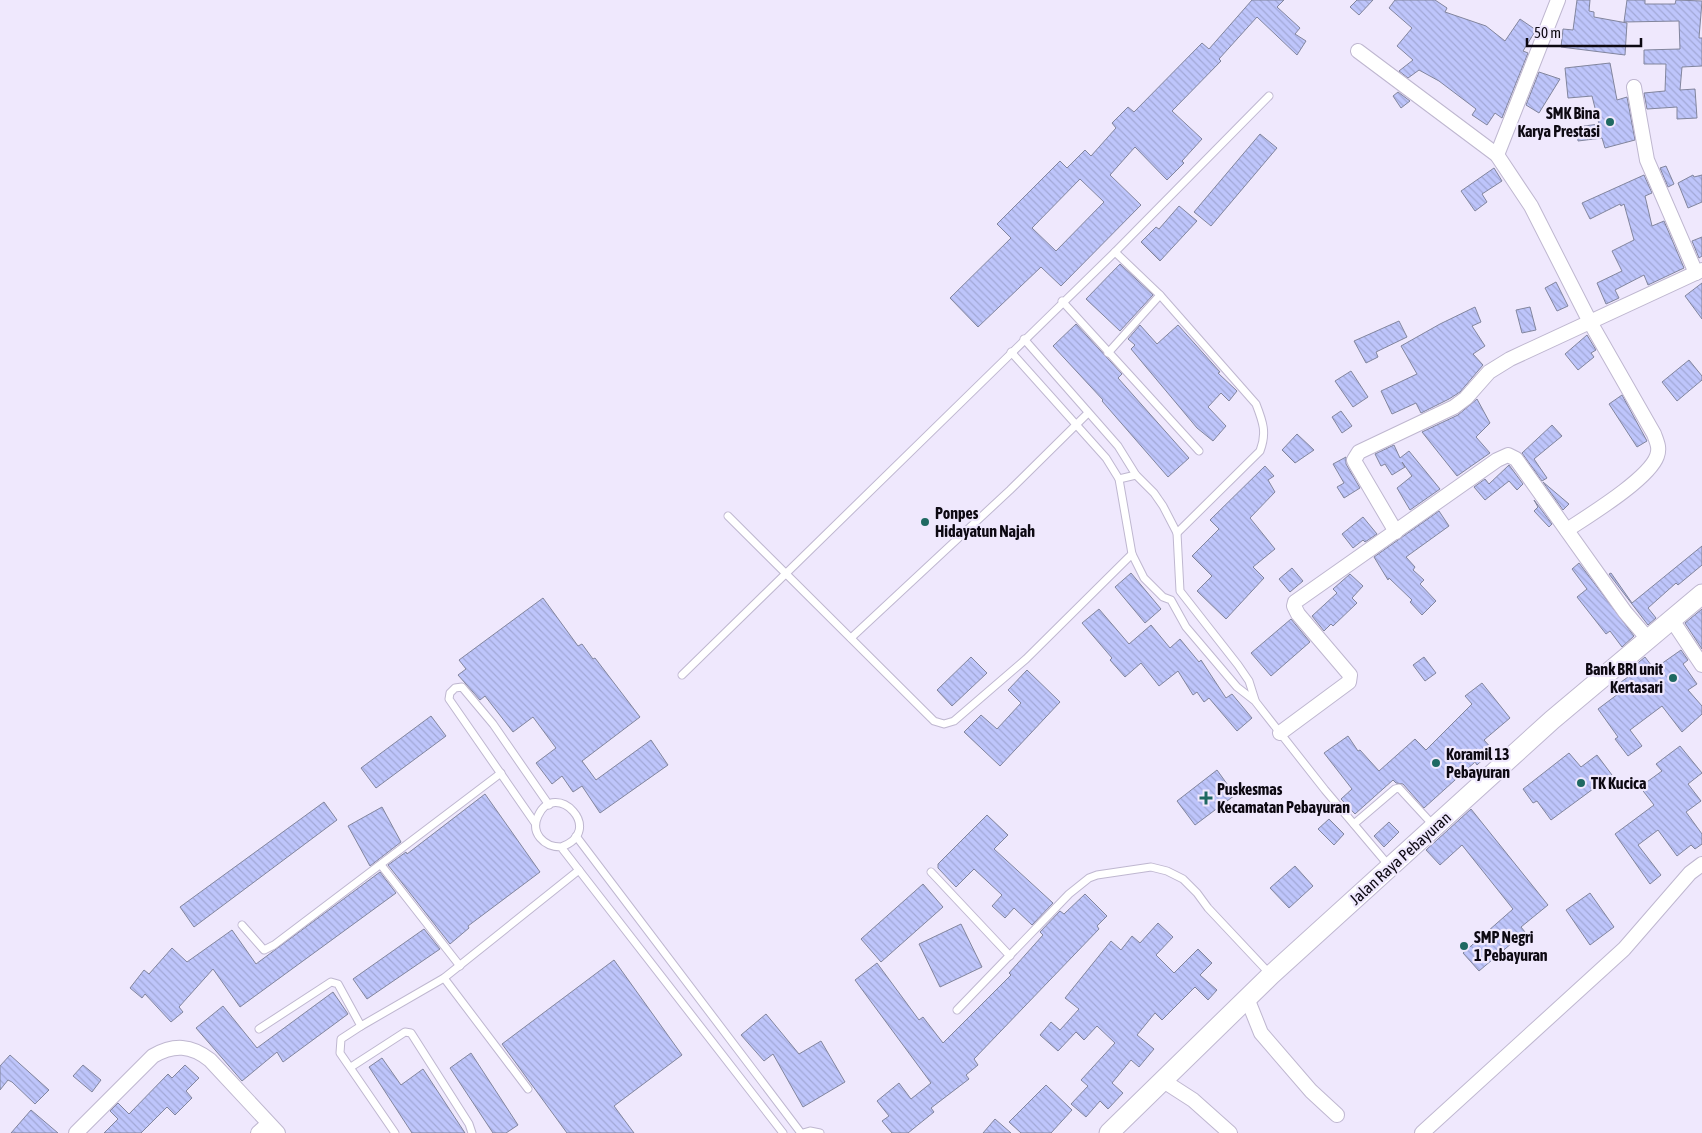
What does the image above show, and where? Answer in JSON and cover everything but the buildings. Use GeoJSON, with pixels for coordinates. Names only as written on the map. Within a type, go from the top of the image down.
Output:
{"type":"FeatureCollection","features":[{"type":"Feature","properties":{"kind":"main road","name":"Jalan Raya Pebayuran"},"geometry":{"type":"LineString","coordinates":[[1109,1133],[1271,975],[1552,720],[1702,594]]}},
{"type":"Feature","properties":{"kind":"street"},"geometry":{"type":"LineString","coordinates":[[1497,155],[1558,0]]}},
{"type":"Feature","properties":{"kind":"street"},"geometry":{"type":"LineString","coordinates":[[1358,52],[1497,155],[1531,206],[1590,322],[1659,447],[1657,457],[1650,468],[1606,505],[1567,530]]}},
{"type":"Feature","properties":{"kind":"street"},"geometry":{"type":"LineString","coordinates":[[1396,532],[1356,464],[1356,455],[1454,407],[1466,398],[1488,372],[1510,359],[1699,272],[1647,160],[1634,87]]}},
{"type":"Feature","properties":{"kind":"street"},"geometry":{"type":"LineString","coordinates":[[1280,732],[1338,691],[1349,682],[1350,675],[1298,614],[1294,606],[1295,602],[1497,460],[1508,455],[1516,459],[1625,612],[1648,639]]}},
{"type":"Feature","properties":{"kind":"street"},"geometry":{"type":"LineString","coordinates":[[1672,620],[1702,665]]}},
{"type":"Feature","properties":{"kind":"street"},"geometry":{"type":"LineString","coordinates":[[1422,1133],[1624,949],[1690,873],[1702,864]]}},
{"type":"Feature","properties":{"kind":"street"},"geometry":{"type":"LineString","coordinates":[[1247,998],[1261,1033],[1311,1091],[1337,1115]]}},
{"type":"Feature","properties":{"kind":"street"},"geometry":{"type":"LineString","coordinates":[[76,1133],[153,1056],[164,1050],[176,1047],[200,1052],[210,1060],[268,1130]]}},
{"type":"Feature","properties":{"kind":"street"},"geometry":{"type":"LineString","coordinates":[[1162,1080],[1193,1100],[1230,1133]]}},
{"type":"Feature","properties":{"kind":"lane"},"geometry":{"type":"LineString","coordinates":[[682,675],[787,575],[1062,301],[1115,252],[1269,96]]}},
{"type":"Feature","properties":{"kind":"lane"},"geometry":{"type":"LineString","coordinates":[[1115,252],[1160,295],[1256,404],[1264,426],[1265,438],[1260,451],[1177,533]]}},
{"type":"Feature","properties":{"kind":"lane"},"geometry":{"type":"LineString","coordinates":[[1108,353],[1160,295]]}},
{"type":"Feature","properties":{"kind":"lane"},"geometry":{"type":"LineString","coordinates":[[1062,301],[1200,452]]}},
{"type":"Feature","properties":{"kind":"lane"},"geometry":{"type":"LineString","coordinates":[[1024,339],[1118,446],[1136,475],[1154,493],[1170,518],[1177,533],[1180,592],[1238,665],[1249,681],[1255,701]]}},
{"type":"Feature","properties":{"kind":"lane"},"geometry":{"type":"LineString","coordinates":[[1011,352],[1075,426],[1106,458],[1119,479],[1132,554],[1144,578],[1163,597],[1171,600],[1186,627],[1237,687],[1255,701],[1390,867]]}},
{"type":"Feature","properties":{"kind":"lane"},"geometry":{"type":"LineString","coordinates":[[850,638],[1010,490],[1088,413]]}},
{"type":"Feature","properties":{"kind":"lane"},"geometry":{"type":"LineString","coordinates":[[1119,479],[1136,475]]}},
{"type":"Feature","properties":{"kind":"lane"},"geometry":{"type":"LineString","coordinates":[[728,516],[934,721],[944,724],[954,721],[1026,659],[1132,554]]}},
{"type":"Feature","properties":{"kind":"lane"},"geometry":{"type":"LineString","coordinates":[[1171,600],[1180,592]]}},
{"type":"Feature","properties":{"kind":"lane"},"geometry":{"type":"LineString","coordinates":[[549,804],[493,724],[462,687],[456,688],[450,693],[450,699],[536,823],[540,838],[546,844],[561,847],[783,1133]]}},
{"type":"Feature","properties":{"kind":"lane"},"geometry":{"type":"LineString","coordinates":[[242,926],[264,950],[381,865],[501,772]]}},
{"type":"Feature","properties":{"kind":"lane"},"geometry":{"type":"LineString","coordinates":[[1354,824],[1395,789],[1399,788],[1435,826]]}},
{"type":"Feature","properties":{"kind":"lane"},"geometry":{"type":"LineString","coordinates":[[536,823],[538,815],[549,804],[564,804],[576,813],[579,828],[576,836],[561,847]]}},
{"type":"Feature","properties":{"kind":"lane"},"geometry":{"type":"LineString","coordinates":[[576,836],[802,1133],[810,1131],[820,1133]]}},
{"type":"Feature","properties":{"kind":"lane"},"geometry":{"type":"LineString","coordinates":[[381,865],[460,966]]}},
{"type":"Feature","properties":{"kind":"lane"},"geometry":{"type":"LineString","coordinates":[[957,1010],[1069,894],[1089,878],[1151,867],[1183,879],[1271,975]]}},
{"type":"Feature","properties":{"kind":"lane"},"geometry":{"type":"LineString","coordinates":[[395,1133],[340,1053],[340,1044],[344,1036],[444,978],[579,870]]}},
{"type":"Feature","properties":{"kind":"lane"},"geometry":{"type":"LineString","coordinates":[[930,872],[1010,956]]}},
{"type":"Feature","properties":{"kind":"lane"},"geometry":{"type":"LineString","coordinates":[[444,978],[528,1089]]}},
{"type":"Feature","properties":{"kind":"lane"},"geometry":{"type":"LineString","coordinates":[[259,1029],[331,982],[338,984],[362,1026]]}},
{"type":"Feature","properties":{"kind":"lane"},"geometry":{"type":"LineString","coordinates":[[351,1067],[405,1032],[411,1033],[469,1124],[472,1133]]}},
{"type":"Feature","properties":{"kind":"place","name":"SMK Bina Karya Prestasi"},"geometry":{"type":"Point","coordinates":[1610,122]}},
{"type":"Feature","properties":{"kind":"place","name":"Ponpes Hidayatun Najah"},"geometry":{"type":"Point","coordinates":[925,522]}},
{"type":"Feature","properties":{"kind":"place","name":"Bank BRI unit Kertasari"},"geometry":{"type":"Point","coordinates":[1673,678]}},
{"type":"Feature","properties":{"kind":"place","name":"Koramil 13 Pebayuran"},"geometry":{"type":"Point","coordinates":[1436,763]}},
{"type":"Feature","properties":{"kind":"place","name":"TK Kucica"},"geometry":{"type":"Point","coordinates":[1581,783]}},
{"type":"Feature","properties":{"kind":"place","name":"Puskesmas Kecamatan Pebayuran"},"geometry":{"type":"Point","coordinates":[1206,798]}},
{"type":"Feature","properties":{"kind":"place","name":"SMP Negri 1 Pebayuran"},"geometry":{"type":"Point","coordinates":[1464,946]}}]}
